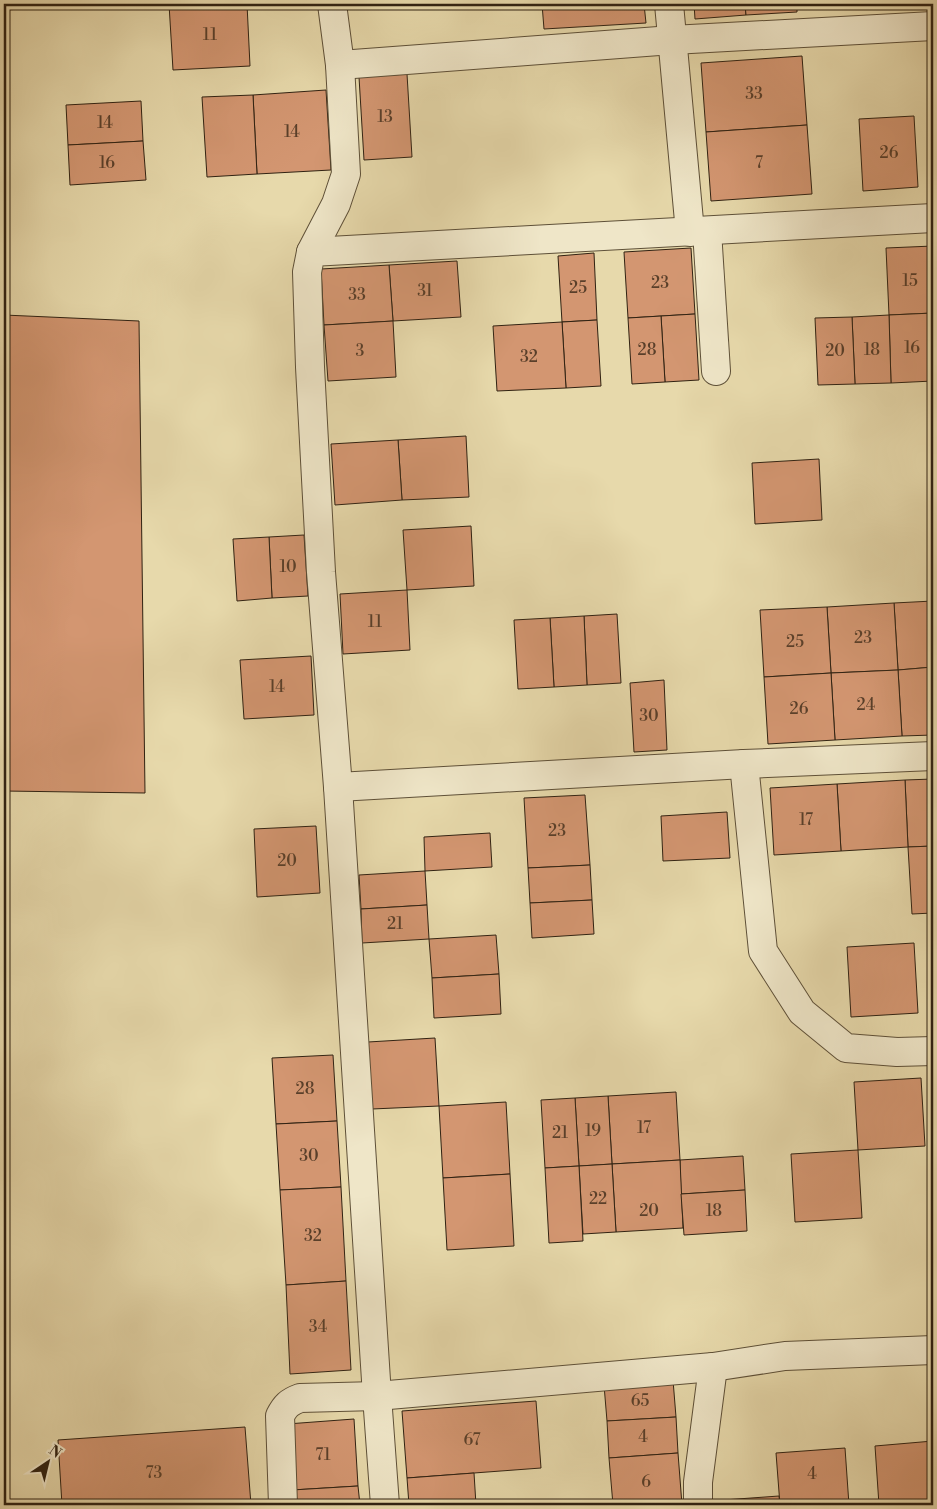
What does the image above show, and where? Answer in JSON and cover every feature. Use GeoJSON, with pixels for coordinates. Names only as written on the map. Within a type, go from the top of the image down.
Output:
{"type":"FeatureCollection","features":[{"type":"Feature","properties":{"kind":"street"},"geometry":{"type":"LineString","coordinates":[[332,4],[333,24],[340,64],[346,174],[336,204],[311,252],[307,272],[310,368],[321,572],[338,787],[385,1505]]}},
{"type":"Feature","properties":{"kind":"street"},"geometry":{"type":"LineString","coordinates":[[669,4],[672,40],[716,372]]}},
{"type":"Feature","properties":{"kind":"street"},"geometry":{"type":"LineString","coordinates":[[340,64],[672,40],[933,26]]}},
{"type":"Feature","properties":{"kind":"street"},"geometry":{"type":"LineString","coordinates":[[311,252],[933,218]]}},
{"type":"Feature","properties":{"kind":"street"},"geometry":{"type":"LineString","coordinates":[[338,787],[744,764],[933,756]]}},
{"type":"Feature","properties":{"kind":"street"},"geometry":{"type":"LineString","coordinates":[[744,764],[763,951],[802,1012],[846,1048],[897,1052],[933,1051]]}},
{"type":"Feature","properties":{"kind":"street"},"geometry":{"type":"LineString","coordinates":[[283,1505],[280,1416],[284,1408],[291,1401],[300,1398],[377,1396],[713,1367],[785,1356],[933,1350]]}},
{"type":"Feature","properties":{"kind":"street"},"geometry":{"type":"LineString","coordinates":[[698,1505],[698,1482],[713,1367]]}},
{"type":"Feature","properties":{"kind":"building"},"geometry":{"type":"Polygon","coordinates":[[[4,4],[60,4],[61,7],[4,10],[4,4]]]}},
{"type":"Feature","properties":{"kind":"building"},"geometry":{"type":"Polygon","coordinates":[[[60,4],[118,4],[61,7],[60,4]]]}},
{"type":"Feature","properties":{"kind":"building"},"geometry":{"type":"Polygon","coordinates":[[[169,4],[247,4],[250,66],[173,70],[169,4]]]}},
{"type":"Feature","properties":{"kind":"building"},"geometry":{"type":"Polygon","coordinates":[[[542,4],[644,4],[646,23],[544,29],[542,4]]]}},
{"type":"Feature","properties":{"kind":"building"},"geometry":{"type":"Polygon","coordinates":[[[694,4],[745,4],[746,15],[695,19],[694,4]]]}},
{"type":"Feature","properties":{"kind":"building"},"geometry":{"type":"Polygon","coordinates":[[[745,4],[797,4],[797,12],[746,15],[745,4]]]}},
{"type":"Feature","properties":{"kind":"building"},"geometry":{"type":"Polygon","coordinates":[[[802,56],[807,125],[706,132],[701,63],[802,56]]]}},
{"type":"Feature","properties":{"kind":"building"},"geometry":{"type":"Polygon","coordinates":[[[407,74],[412,157],[364,160],[359,77],[407,74]]]}},
{"type":"Feature","properties":{"kind":"building"},"geometry":{"type":"Polygon","coordinates":[[[326,90],[331,170],[257,174],[253,95],[326,90]]]}},
{"type":"Feature","properties":{"kind":"building"},"geometry":{"type":"Polygon","coordinates":[[[253,95],[257,174],[207,177],[202,97],[253,95]]]}},
{"type":"Feature","properties":{"kind":"building"},"geometry":{"type":"Polygon","coordinates":[[[141,101],[143,141],[68,145],[66,105],[141,101]]]}},
{"type":"Feature","properties":{"kind":"building"},"geometry":{"type":"Polygon","coordinates":[[[914,116],[918,187],[863,191],[859,119],[914,116]]]}},
{"type":"Feature","properties":{"kind":"building"},"geometry":{"type":"Polygon","coordinates":[[[807,125],[812,194],[711,201],[706,132],[807,125]]]}},
{"type":"Feature","properties":{"kind":"building"},"geometry":{"type":"Polygon","coordinates":[[[143,141],[146,180],[70,185],[68,145],[143,141]]]}},
{"type":"Feature","properties":{"kind":"building"},"geometry":{"type":"Polygon","coordinates":[[[933,246],[933,313],[889,315],[886,248],[933,246]]]}},
{"type":"Feature","properties":{"kind":"building"},"geometry":{"type":"Polygon","coordinates":[[[691,248],[695,314],[628,318],[624,252],[691,248]]]}},
{"type":"Feature","properties":{"kind":"building"},"geometry":{"type":"Polygon","coordinates":[[[594,253],[597,320],[562,322],[558,256],[594,253]]]}},
{"type":"Feature","properties":{"kind":"building"},"geometry":{"type":"Polygon","coordinates":[[[457,261],[461,317],[393,321],[389,265],[457,261]]]}},
{"type":"Feature","properties":{"kind":"building"},"geometry":{"type":"Polygon","coordinates":[[[389,265],[393,321],[324,325],[321,269],[389,265]]]}},
{"type":"Feature","properties":{"kind":"building"},"geometry":{"type":"Polygon","coordinates":[[[933,313],[933,381],[891,383],[889,315],[933,313]]]}},
{"type":"Feature","properties":{"kind":"building"},"geometry":{"type":"Polygon","coordinates":[[[695,314],[699,380],[665,382],[661,316],[695,314]]]}},
{"type":"Feature","properties":{"kind":"building"},"geometry":{"type":"Polygon","coordinates":[[[4,315],[139,321],[145,793],[4,791],[4,315]]]}},
{"type":"Feature","properties":{"kind":"building"},"geometry":{"type":"Polygon","coordinates":[[[889,315],[891,383],[855,384],[852,317],[889,315]]]}},
{"type":"Feature","properties":{"kind":"building"},"geometry":{"type":"Polygon","coordinates":[[[661,316],[665,382],[632,384],[628,318],[661,316]]]}},
{"type":"Feature","properties":{"kind":"building"},"geometry":{"type":"Polygon","coordinates":[[[852,317],[855,384],[818,385],[815,318],[852,317]]]}},
{"type":"Feature","properties":{"kind":"building"},"geometry":{"type":"Polygon","coordinates":[[[597,320],[601,386],[566,388],[562,322],[597,320]]]}},
{"type":"Feature","properties":{"kind":"building"},"geometry":{"type":"Polygon","coordinates":[[[393,321],[396,377],[328,381],[324,325],[393,321]]]}},
{"type":"Feature","properties":{"kind":"building"},"geometry":{"type":"Polygon","coordinates":[[[562,322],[566,388],[497,391],[493,326],[562,322]]]}},
{"type":"Feature","properties":{"kind":"building"},"geometry":{"type":"Polygon","coordinates":[[[466,436],[469,497],[402,500],[398,440],[466,436]]]}},
{"type":"Feature","properties":{"kind":"building"},"geometry":{"type":"Polygon","coordinates":[[[398,440],[402,500],[335,505],[331,444],[398,440]]]}},
{"type":"Feature","properties":{"kind":"building"},"geometry":{"type":"Polygon","coordinates":[[[819,459],[822,520],[755,524],[752,463],[819,459]]]}},
{"type":"Feature","properties":{"kind":"building"},"geometry":{"type":"Polygon","coordinates":[[[471,526],[474,586],[407,590],[403,530],[471,526]]]}},
{"type":"Feature","properties":{"kind":"building"},"geometry":{"type":"Polygon","coordinates":[[[304,535],[308,596],[272,598],[269,537],[304,535]]]}},
{"type":"Feature","properties":{"kind":"building"},"geometry":{"type":"Polygon","coordinates":[[[269,537],[272,598],[237,601],[233,539],[269,537]]]}},
{"type":"Feature","properties":{"kind":"building"},"geometry":{"type":"Polygon","coordinates":[[[407,590],[410,650],[343,654],[340,594],[407,590]]]}},
{"type":"Feature","properties":{"kind":"building"},"geometry":{"type":"Polygon","coordinates":[[[933,601],[933,667],[898,670],[894,603],[933,601]]]}},
{"type":"Feature","properties":{"kind":"building"},"geometry":{"type":"Polygon","coordinates":[[[894,603],[898,670],[831,673],[827,607],[894,603]]]}},
{"type":"Feature","properties":{"kind":"building"},"geometry":{"type":"Polygon","coordinates":[[[827,607],[831,673],[764,677],[760,610],[827,607]]]}},
{"type":"Feature","properties":{"kind":"building"},"geometry":{"type":"Polygon","coordinates":[[[617,614],[621,683],[587,685],[584,616],[617,614]]]}},
{"type":"Feature","properties":{"kind":"building"},"geometry":{"type":"Polygon","coordinates":[[[584,616],[587,685],[554,687],[550,618],[584,616]]]}},
{"type":"Feature","properties":{"kind":"building"},"geometry":{"type":"Polygon","coordinates":[[[550,618],[554,687],[518,689],[514,620],[550,618]]]}},
{"type":"Feature","properties":{"kind":"building"},"geometry":{"type":"Polygon","coordinates":[[[311,656],[314,715],[244,719],[240,660],[311,656]]]}},
{"type":"Feature","properties":{"kind":"building"},"geometry":{"type":"Polygon","coordinates":[[[933,667],[933,735],[902,736],[898,670],[933,667]]]}},
{"type":"Feature","properties":{"kind":"building"},"geometry":{"type":"Polygon","coordinates":[[[898,670],[902,736],[835,740],[831,673],[898,670]]]}},
{"type":"Feature","properties":{"kind":"building"},"geometry":{"type":"Polygon","coordinates":[[[831,673],[835,740],[768,744],[764,677],[831,673]]]}},
{"type":"Feature","properties":{"kind":"building"},"geometry":{"type":"Polygon","coordinates":[[[664,680],[667,750],[634,752],[630,683],[664,680]]]}},
{"type":"Feature","properties":{"kind":"building"},"geometry":{"type":"Polygon","coordinates":[[[933,779],[933,846],[908,847],[905,780],[933,779]]]}},
{"type":"Feature","properties":{"kind":"building"},"geometry":{"type":"Polygon","coordinates":[[[905,780],[908,847],[841,851],[837,784],[905,780]]]}},
{"type":"Feature","properties":{"kind":"building"},"geometry":{"type":"Polygon","coordinates":[[[837,784],[841,851],[774,855],[770,788],[837,784]]]}},
{"type":"Feature","properties":{"kind":"building"},"geometry":{"type":"Polygon","coordinates":[[[585,795],[590,865],[528,868],[524,798],[585,795]]]}},
{"type":"Feature","properties":{"kind":"building"},"geometry":{"type":"Polygon","coordinates":[[[727,812],[730,858],[663,861],[661,816],[727,812]]]}},
{"type":"Feature","properties":{"kind":"building"},"geometry":{"type":"Polygon","coordinates":[[[316,826],[320,893],[257,897],[254,829],[316,826]]]}},
{"type":"Feature","properties":{"kind":"building"},"geometry":{"type":"Polygon","coordinates":[[[490,833],[492,867],[425,871],[424,837],[490,833]]]}},
{"type":"Feature","properties":{"kind":"building"},"geometry":{"type":"Polygon","coordinates":[[[933,846],[933,913],[912,914],[908,847],[933,846]]]}},
{"type":"Feature","properties":{"kind":"building"},"geometry":{"type":"Polygon","coordinates":[[[590,865],[592,900],[530,903],[528,868],[590,865]]]}},
{"type":"Feature","properties":{"kind":"building"},"geometry":{"type":"Polygon","coordinates":[[[425,871],[427,905],[361,909],[359,875],[425,871]]]}},
{"type":"Feature","properties":{"kind":"building"},"geometry":{"type":"Polygon","coordinates":[[[592,900],[594,934],[532,938],[530,903],[592,900]]]}},
{"type":"Feature","properties":{"kind":"building"},"geometry":{"type":"Polygon","coordinates":[[[427,905],[429,939],[362,943],[361,909],[427,905]]]}},
{"type":"Feature","properties":{"kind":"building"},"geometry":{"type":"Polygon","coordinates":[[[496,935],[499,974],[432,978],[429,939],[496,935]]]}},
{"type":"Feature","properties":{"kind":"building"},"geometry":{"type":"Polygon","coordinates":[[[914,943],[918,1013],[851,1017],[847,947],[914,943]]]}},
{"type":"Feature","properties":{"kind":"building"},"geometry":{"type":"Polygon","coordinates":[[[499,974],[501,1014],[434,1018],[432,978],[499,974]]]}},
{"type":"Feature","properties":{"kind":"building"},"geometry":{"type":"Polygon","coordinates":[[[435,1038],[439,1106],[372,1109],[368,1042],[435,1038]]]}},
{"type":"Feature","properties":{"kind":"building"},"geometry":{"type":"Polygon","coordinates":[[[333,1055],[337,1121],[276,1124],[272,1058],[333,1055]]]}},
{"type":"Feature","properties":{"kind":"building"},"geometry":{"type":"Polygon","coordinates":[[[921,1078],[925,1146],[858,1150],[854,1082],[921,1078]]]}},
{"type":"Feature","properties":{"kind":"building"},"geometry":{"type":"Polygon","coordinates":[[[676,1092],[680,1160],[612,1164],[608,1096],[676,1092]]]}},
{"type":"Feature","properties":{"kind":"building"},"geometry":{"type":"Polygon","coordinates":[[[608,1096],[612,1164],[579,1166],[575,1098],[608,1096]]]}},
{"type":"Feature","properties":{"kind":"building"},"geometry":{"type":"Polygon","coordinates":[[[575,1098],[579,1166],[545,1168],[541,1100],[575,1098]]]}},
{"type":"Feature","properties":{"kind":"building"},"geometry":{"type":"Polygon","coordinates":[[[506,1102],[510,1174],[443,1178],[439,1106],[506,1102]]]}},
{"type":"Feature","properties":{"kind":"building"},"geometry":{"type":"Polygon","coordinates":[[[337,1121],[341,1187],[280,1190],[276,1124],[337,1121]]]}},
{"type":"Feature","properties":{"kind":"building"},"geometry":{"type":"Polygon","coordinates":[[[858,1150],[862,1218],[795,1222],[791,1154],[858,1150]]]}},
{"type":"Feature","properties":{"kind":"building"},"geometry":{"type":"Polygon","coordinates":[[[743,1156],[745,1190],[681,1194],[680,1160],[743,1156]]]}},
{"type":"Feature","properties":{"kind":"building"},"geometry":{"type":"Polygon","coordinates":[[[680,1160],[683,1228],[616,1232],[612,1164],[680,1160]]]}},
{"type":"Feature","properties":{"kind":"building"},"geometry":{"type":"Polygon","coordinates":[[[612,1164],[616,1232],[583,1234],[579,1166],[612,1164]]]}},
{"type":"Feature","properties":{"kind":"building"},"geometry":{"type":"Polygon","coordinates":[[[579,1166],[583,1241],[549,1243],[545,1168],[579,1166]]]}},
{"type":"Feature","properties":{"kind":"building"},"geometry":{"type":"Polygon","coordinates":[[[510,1174],[514,1246],[447,1250],[443,1178],[510,1174]]]}},
{"type":"Feature","properties":{"kind":"building"},"geometry":{"type":"Polygon","coordinates":[[[341,1187],[346,1281],[286,1285],[280,1190],[341,1187]]]}},
{"type":"Feature","properties":{"kind":"building"},"geometry":{"type":"Polygon","coordinates":[[[745,1190],[747,1231],[684,1235],[681,1194],[745,1190]]]}},
{"type":"Feature","properties":{"kind":"building"},"geometry":{"type":"Polygon","coordinates":[[[346,1281],[351,1370],[290,1374],[286,1285],[346,1281]]]}},
{"type":"Feature","properties":{"kind":"building"},"geometry":{"type":"Polygon","coordinates":[[[673,1380],[676,1417],[607,1421],[604,1385],[673,1380]]]}},
{"type":"Feature","properties":{"kind":"building"},"geometry":{"type":"Polygon","coordinates":[[[536,1401],[541,1468],[407,1478],[402,1411],[536,1401]]]}},
{"type":"Feature","properties":{"kind":"building"},"geometry":{"type":"Polygon","coordinates":[[[676,1417],[678,1453],[609,1458],[607,1421],[676,1417]]]}},
{"type":"Feature","properties":{"kind":"building"},"geometry":{"type":"Polygon","coordinates":[[[354,1419],[358,1486],[292,1490],[287,1424],[354,1419]]]}},
{"type":"Feature","properties":{"kind":"building"},"geometry":{"type":"Polygon","coordinates":[[[245,1427],[251,1505],[62,1505],[58,1440],[245,1427]]]}},
{"type":"Feature","properties":{"kind":"building"},"geometry":{"type":"Polygon","coordinates":[[[933,1441],[933,1505],[879,1505],[875,1446],[933,1441]]]}},
{"type":"Feature","properties":{"kind":"building"},"geometry":{"type":"Polygon","coordinates":[[[845,1448],[849,1505],[780,1505],[776,1453],[845,1448]]]}},
{"type":"Feature","properties":{"kind":"building"},"geometry":{"type":"Polygon","coordinates":[[[678,1453],[682,1505],[613,1505],[609,1458],[678,1453]]]}},
{"type":"Feature","properties":{"kind":"building"},"geometry":{"type":"Polygon","coordinates":[[[474,1473],[476,1505],[409,1505],[407,1478],[474,1473]]]}},
{"type":"Feature","properties":{"kind":"building"},"geometry":{"type":"Polygon","coordinates":[[[358,1486],[360,1505],[293,1505],[292,1490],[358,1486]]]}},
{"type":"Feature","properties":{"kind":"building"},"geometry":{"type":"Polygon","coordinates":[[[779,1496],[780,1505],[711,1505],[710,1501],[779,1496]]]}}]}
